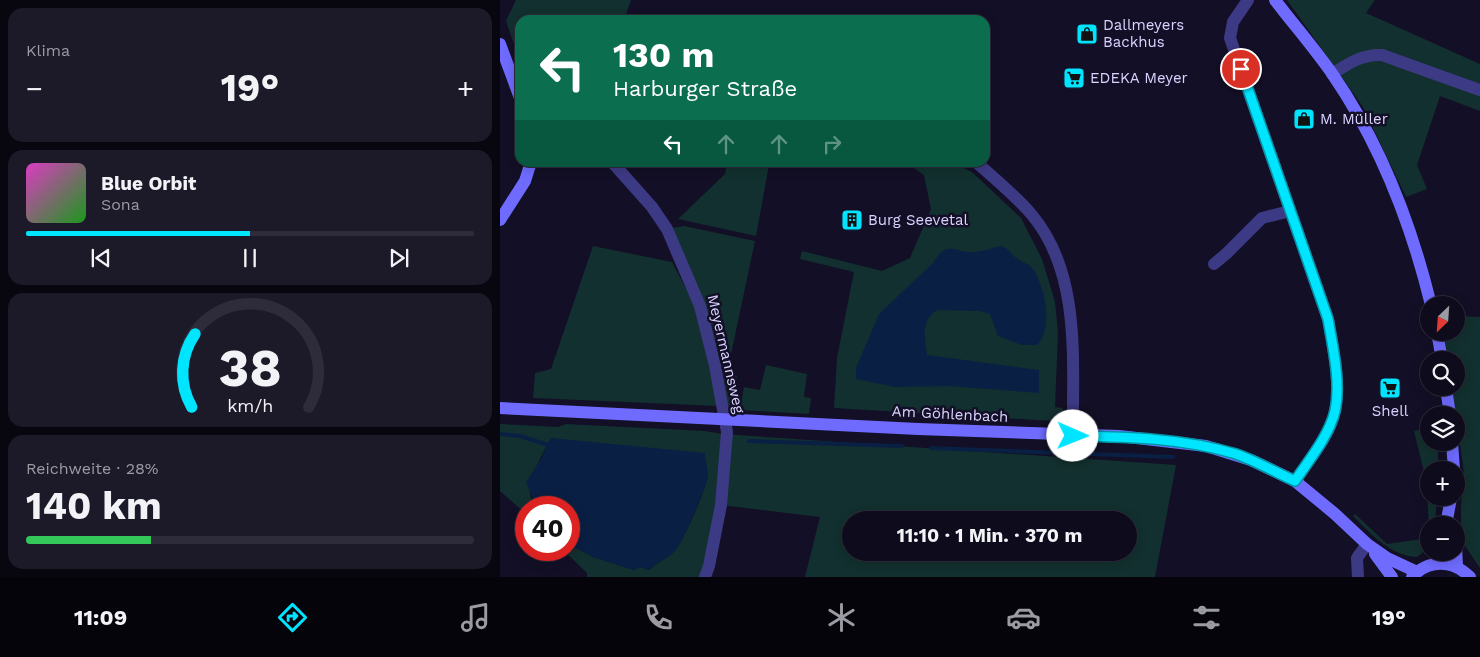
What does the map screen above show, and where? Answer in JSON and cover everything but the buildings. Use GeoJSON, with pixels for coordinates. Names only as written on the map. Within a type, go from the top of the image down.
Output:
{"type":"FeatureCollection","features":[{"type":"Feature","properties":{"kind":"street"},"geometry":{"type":"LineString","coordinates":[[1248,0],[1233,22],[1230,38],[1328,319],[1333,350],[1336,394],[1335,413],[1328,428],[1295,481]]}},
{"type":"Feature","properties":{"kind":"street"},"geometry":{"type":"LineString","coordinates":[[1275,0],[1332,74],[1362,122],[1391,179],[1413,238],[1429,296]]}},
{"type":"Feature","properties":{"kind":"street"},"geometry":{"type":"LineString","coordinates":[[500,44],[515,84]]}},
{"type":"Feature","properties":{"kind":"street"},"geometry":{"type":"LineString","coordinates":[[1332,74],[1355,60],[1370,54],[1382,55],[1480,90]]}},
{"type":"Feature","properties":{"kind":"street"},"geometry":{"type":"LineString","coordinates":[[500,220],[521,187],[529,167]]}},
{"type":"Feature","properties":{"kind":"street","name":"Meyermannsweg"},"geometry":{"type":"LineString","coordinates":[[616,167],[652,207],[673,242],[700,306],[727,432],[721,505],[710,566],[705,577]]}},
{"type":"Feature","properties":{"kind":"street"},"geometry":{"type":"LineString","coordinates":[[981,167],[1032,215],[1050,243],[1059,266],[1072,326],[1073,436]]}},
{"type":"Feature","properties":{"kind":"street"},"geometry":{"type":"LineString","coordinates":[[1214,264],[1262,218],[1290,211]]}},
{"type":"Feature","properties":{"kind":"street","name":"Am Göhlenbach"},"geometry":{"type":"LineString","coordinates":[[500,408],[1137,438],[1206,446],[1251,460],[1295,481],[1368,544],[1415,575]]}},
{"type":"Feature","properties":{"kind":"street"},"geometry":{"type":"LineString","coordinates":[[1358,577],[1356,558],[1368,544]]}},
{"type":"Feature","properties":{"kind":"street","name":"Am Göhlenbach"},"geometry":{"type":"LineString","coordinates":[[1368,544],[1392,577]]}},
{"type":"Feature","properties":{"kind":"street"},"geometry":{"type":"LineString","coordinates":[[1415,575],[1433,561]]}},
{"type":"Feature","properties":{"kind":"street"},"geometry":{"type":"LineString","coordinates":[[1442,561],[1456,567],[1470,577]]}},
{"type":"Feature","properties":{"kind":"street"},"geometry":{"type":"LineString","coordinates":[[1456,561],[1456,567]]}},
{"type":"Feature","properties":{"kind":"green space"},"geometry":{"type":"Polygon","coordinates":[[[516,0],[631,0],[626,15],[515,15],[515,47],[506,21],[516,0]]]}},
{"type":"Feature","properties":{"kind":"green space"},"geometry":{"type":"Polygon","coordinates":[[[1287,0],[1375,0],[1366,13],[1480,64],[1480,111],[1440,96],[1417,165],[1427,189],[1406,197],[1363,107],[1287,0]]]}},
{"type":"Feature","properties":{"kind":"green space"},"geometry":{"type":"Polygon","coordinates":[[[726,167],[769,167],[756,236],[678,219],[725,174],[726,167]]]}},
{"type":"Feature","properties":{"kind":"green space"},"geometry":{"type":"Polygon","coordinates":[[[866,167],[961,167],[972,172],[1021,218],[1042,259],[1055,302],[1058,333],[1055,407],[1063,408],[1060,417],[1053,421],[834,408],[837,358],[854,272],[800,259],[802,251],[882,271],[910,258],[931,209],[924,175],[914,168],[866,167]]]}},
{"type":"Feature","properties":{"kind":"green space"},"geometry":{"type":"Polygon","coordinates":[[[684,226],[755,241],[727,373],[737,376],[731,406],[725,405],[672,228],[684,226]]]}},
{"type":"Feature","properties":{"kind":"green space"},"geometry":{"type":"Polygon","coordinates":[[[593,246],[672,262],[695,306],[718,406],[533,398],[535,373],[551,369],[593,246]]]}},
{"type":"Feature","properties":{"kind":"green space"},"geometry":{"type":"Polygon","coordinates":[[[1465,316],[1480,317],[1480,568],[1465,546],[1465,516],[1461,516],[1461,506],[1465,506],[1465,461],[1462,461],[1461,451],[1465,451],[1465,406],[1455,406],[1453,396],[1465,396],[1465,351],[1447,351],[1445,341],[1465,341],[1465,316]]]}},
{"type":"Feature","properties":{"kind":"green space"},"geometry":{"type":"Polygon","coordinates":[[[766,365],[807,374],[804,397],[811,398],[809,414],[740,410],[744,387],[760,390],[766,365]]]}},
{"type":"Feature","properties":{"kind":"green space"},"geometry":{"type":"Polygon","coordinates":[[[500,424],[558,427],[566,424],[705,431],[723,434],[1176,465],[1155,577],[805,577],[820,517],[721,505],[705,577],[587,577],[587,573],[574,561],[580,561],[580,550],[593,557],[634,570],[640,567],[649,570],[673,552],[684,536],[702,494],[707,476],[705,460],[551,438],[533,476],[530,489],[531,496],[515,496],[515,504],[500,491],[500,424]]]}},
{"type":"Feature","properties":{"kind":"green space"},"geometry":{"type":"Polygon","coordinates":[[[1420,430],[1420,451],[1438,451],[1438,461],[1421,461],[1414,431],[1420,430]]]}},
{"type":"Feature","properties":{"kind":"green space"},"geometry":{"type":"Polygon","coordinates":[[[1428,506],[1436,506],[1436,516],[1428,516],[1428,506]]]}},
{"type":"Feature","properties":{"kind":"green space"},"geometry":{"type":"Polygon","coordinates":[[[1355,514],[1387,544],[1420,539],[1420,555],[1417,557],[1407,556],[1389,548],[1353,516],[1355,514]]]}},
{"type":"Feature","properties":{"kind":"water"},"geometry":{"type":"Polygon","coordinates":[[[1001,246],[1008,249],[1017,259],[1030,266],[1037,276],[1046,307],[1045,329],[1042,338],[1037,345],[1022,345],[998,336],[990,314],[980,311],[937,310],[926,325],[927,355],[1039,370],[1039,393],[949,386],[895,387],[856,379],[856,368],[879,314],[934,262],[942,251],[951,249],[976,252],[1001,246]]]}},
{"type":"Feature","properties":{"kind":"water"},"geometry":{"type":"Polygon","coordinates":[[[551,438],[705,453],[708,476],[704,491],[676,550],[648,570],[640,567],[634,570],[593,557],[580,550],[580,496],[532,496],[526,482],[541,459],[551,438]]]}},
{"type":"Feature","properties":{"kind":"waterway"},"geometry":{"type":"LineString","coordinates":[[500,434],[520,436],[551,446]]}},
{"type":"Feature","properties":{"kind":"waterway"},"geometry":{"type":"LineString","coordinates":[[749,441],[902,446]]}},
{"type":"Feature","properties":{"kind":"waterway"},"geometry":{"type":"LineString","coordinates":[[931,448],[1173,457]]}},
{"type":"Feature","properties":{"kind":"place","name":"Dallmeyers Backhus"},"geometry":{"type":"Point","coordinates":[1087,34]}},
{"type":"Feature","properties":{"kind":"place","name":"EDEKA Meyer"},"geometry":{"type":"Point","coordinates":[1074,78]}},
{"type":"Feature","properties":{"kind":"place","name":"M. Müller"},"geometry":{"type":"Point","coordinates":[1304,119]}},
{"type":"Feature","properties":{"kind":"place","name":"Burg Seevetal"},"geometry":{"type":"Point","coordinates":[852,220]}},
{"type":"Feature","properties":{"kind":"place","name":"Shell"},"geometry":{"type":"Point","coordinates":[1390,388]}},
{"type":"Feature","properties":{"kind":"route"},"geometry":{"type":"LineString","coordinates":[[1073,436],[1146,438],[1206,446],[1251,460],[1295,481],[1324,436],[1335,413],[1336,394],[1333,350],[1328,319],[1241,69]]}}]}
